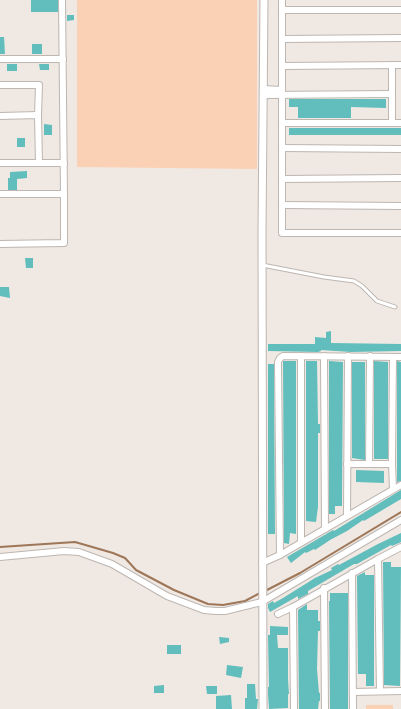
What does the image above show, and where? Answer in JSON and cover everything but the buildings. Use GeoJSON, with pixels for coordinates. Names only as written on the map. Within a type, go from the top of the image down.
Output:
{"type":"FeatureCollection","features":[{"type":"Feature","properties":{"kind":"street"},"geometry":{"type":"LineString","coordinates":[[0,244],[64,243],[62,0]]}},
{"type":"Feature","properties":{"kind":"street"},"geometry":{"type":"LineString","coordinates":[[263,709],[262,265],[264,0]]}},
{"type":"Feature","properties":{"kind":"street"},"geometry":{"type":"LineString","coordinates":[[282,0],[282,233],[401,233]]}},
{"type":"Feature","properties":{"kind":"street"},"geometry":{"type":"LineString","coordinates":[[282,10],[401,10]]}},
{"type":"Feature","properties":{"kind":"street"},"geometry":{"type":"LineString","coordinates":[[282,39],[401,38]]}},
{"type":"Feature","properties":{"kind":"street"},"geometry":{"type":"LineString","coordinates":[[0,59],[63,59]]}},
{"type":"Feature","properties":{"kind":"street"},"geometry":{"type":"LineString","coordinates":[[392,65],[392,123]]}},
{"type":"Feature","properties":{"kind":"street"},"geometry":{"type":"LineString","coordinates":[[282,66],[401,65]]}},
{"type":"Feature","properties":{"kind":"street"},"geometry":{"type":"LineString","coordinates":[[0,85],[39,85],[39,163]]}},
{"type":"Feature","properties":{"kind":"street"},"geometry":{"type":"LineString","coordinates":[[263,92],[392,94]]}},
{"type":"Feature","properties":{"kind":"street"},"geometry":{"type":"LineString","coordinates":[[0,116],[38,115]]}},
{"type":"Feature","properties":{"kind":"street"},"geometry":{"type":"LineString","coordinates":[[282,123],[401,123]]}},
{"type":"Feature","properties":{"kind":"street"},"geometry":{"type":"LineString","coordinates":[[282,148],[401,149]]}},
{"type":"Feature","properties":{"kind":"street"},"geometry":{"type":"LineString","coordinates":[[0,163],[64,163]]}},
{"type":"Feature","properties":{"kind":"street"},"geometry":{"type":"LineString","coordinates":[[282,179],[401,178]]}},
{"type":"Feature","properties":{"kind":"street"},"geometry":{"type":"LineString","coordinates":[[0,194],[64,194]]}},
{"type":"Feature","properties":{"kind":"street"},"geometry":{"type":"LineString","coordinates":[[282,205],[401,206]]}},
{"type":"Feature","properties":{"kind":"street"},"geometry":{"type":"LineString","coordinates":[[280,555],[278,362],[280,358],[283,356],[401,357]]}},
{"type":"Feature","properties":{"kind":"street"},"geometry":{"type":"LineString","coordinates":[[301,356],[301,542]]}},
{"type":"Feature","properties":{"kind":"street"},"geometry":{"type":"LineString","coordinates":[[324,356],[325,529]]}},
{"type":"Feature","properties":{"kind":"street"},"geometry":{"type":"LineString","coordinates":[[347,515],[348,356]]}},
{"type":"Feature","properties":{"kind":"street"},"geometry":{"type":"LineString","coordinates":[[370,356],[370,463]]}},
{"type":"Feature","properties":{"kind":"street"},"geometry":{"type":"LineString","coordinates":[[393,357],[392,464],[394,489]]}},
{"type":"Feature","properties":{"kind":"street"},"geometry":{"type":"LineString","coordinates":[[348,464],[392,464]]}},
{"type":"Feature","properties":{"kind":"street"},"geometry":{"type":"LineString","coordinates":[[262,563],[280,555],[401,485]]}},
{"type":"Feature","properties":{"kind":"street"},"geometry":{"type":"LineString","coordinates":[[0,557],[64,551],[79,552],[112,564],[167,596],[210,611],[225,611],[262,600],[401,520]]}},
{"type":"Feature","properties":{"kind":"street"},"geometry":{"type":"LineString","coordinates":[[278,614],[293,607],[378,558],[401,547]]}},
{"type":"Feature","properties":{"kind":"street"},"geometry":{"type":"LineString","coordinates":[[378,558],[380,691]]}},
{"type":"Feature","properties":{"kind":"street"},"geometry":{"type":"LineString","coordinates":[[352,573],[353,709]]}},
{"type":"Feature","properties":{"kind":"street"},"geometry":{"type":"LineString","coordinates":[[324,588],[325,709]]}},
{"type":"Feature","properties":{"kind":"street"},"geometry":{"type":"LineString","coordinates":[[293,607],[294,709]]}},
{"type":"Feature","properties":{"kind":"street"},"geometry":{"type":"LineString","coordinates":[[353,692],[401,692]]}},
{"type":"Feature","properties":{"kind":"lane"},"geometry":{"type":"LineString","coordinates":[[262,265],[354,281],[362,286],[376,301],[395,307]]}},
{"type":"Feature","properties":{"kind":"shaded area"},"geometry":{"type":"Polygon","coordinates":[[[77,0],[257,0],[257,169],[77,167],[77,0]]]}},
{"type":"Feature","properties":{"kind":"shaded area"},"geometry":{"type":"Polygon","coordinates":[[[366,705],[393,705],[393,709],[366,709],[366,705]]]}},
{"type":"Feature","properties":{"kind":"waterway"},"geometry":{"type":"LineString","coordinates":[[265,591],[300,573],[401,512]]}},
{"type":"Feature","properties":{"kind":"waterway"},"geometry":{"type":"LineString","coordinates":[[0,547],[75,542],[125,558],[136,570],[174,590],[208,604],[223,605],[245,601],[260,593]]}}]}
